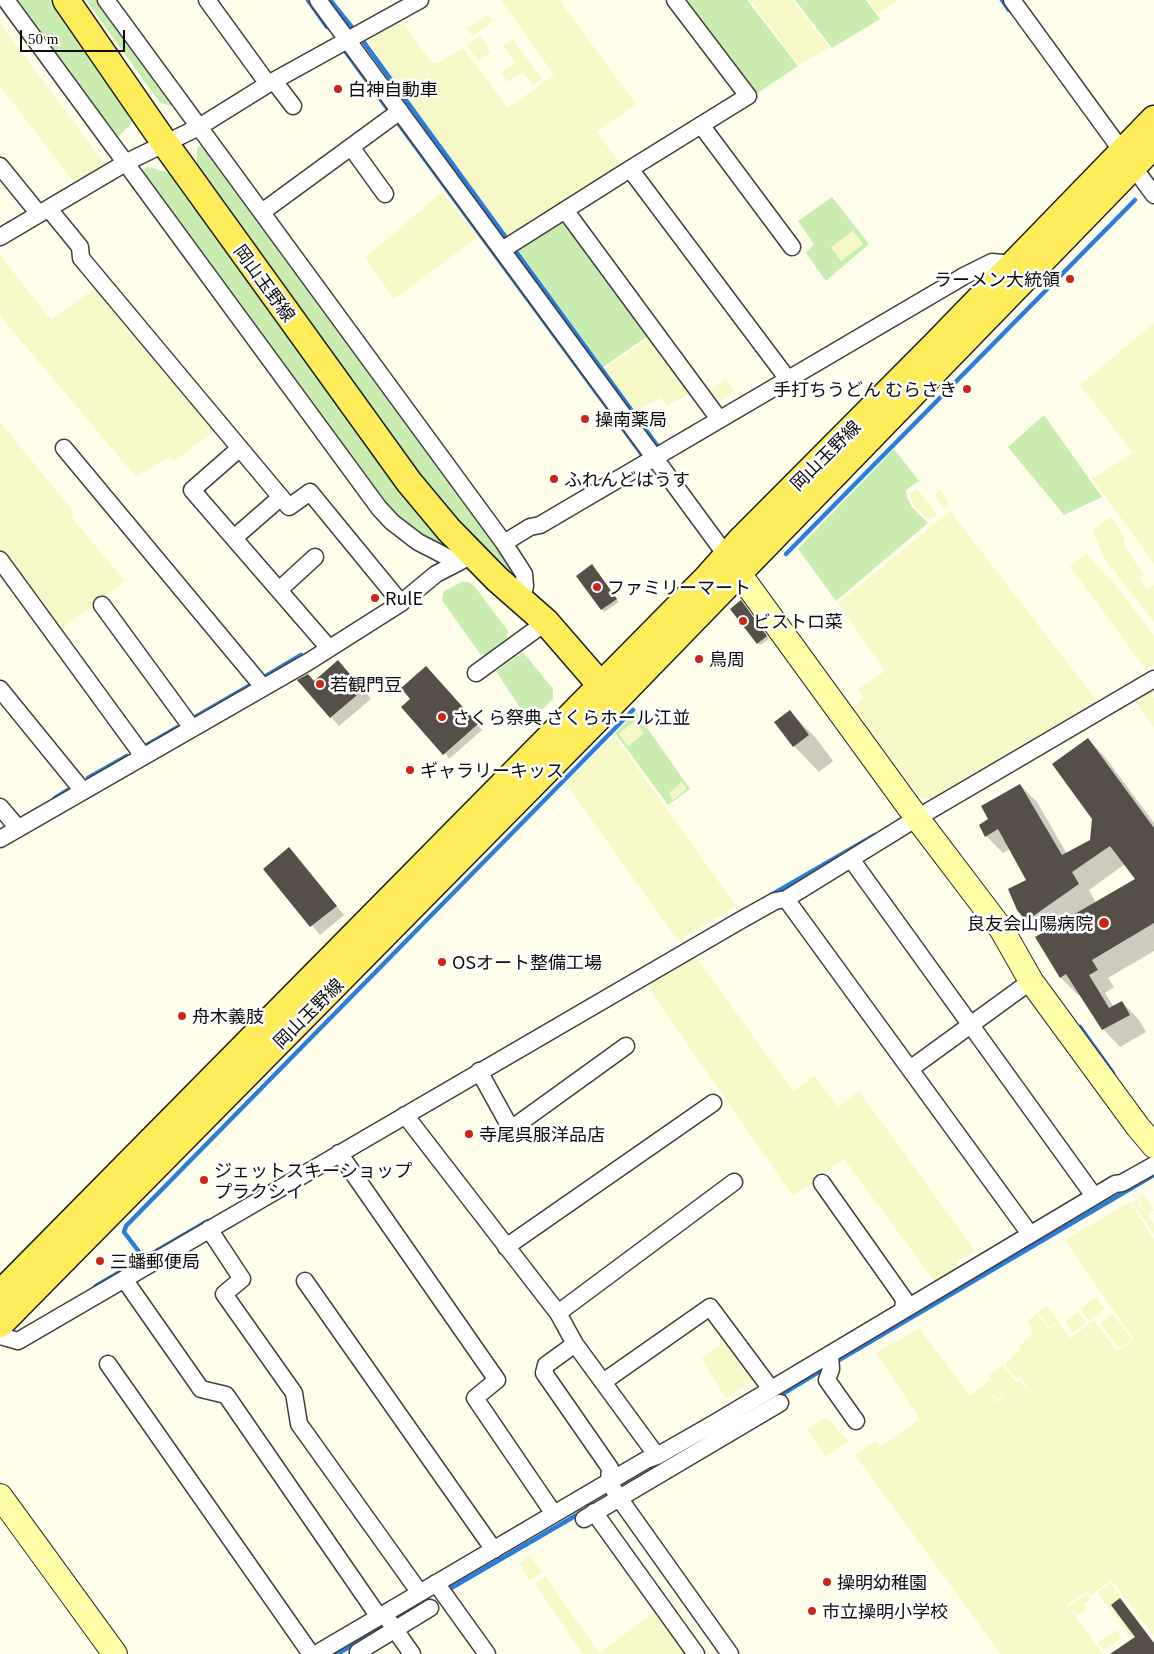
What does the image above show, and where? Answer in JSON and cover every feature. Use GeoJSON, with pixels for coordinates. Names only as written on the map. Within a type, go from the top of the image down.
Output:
{"type":"FeatureCollection","features":[{"type":"Feature","properties":{"kind":"main road","name":"岡山玉野線"},"geometry":{"type":"LineString","coordinates":[[66,0],[166,145],[409,482],[449,530],[466,560],[522,599],[546,622],[607,692]]}},
{"type":"Feature","properties":{"kind":"main road","name":"岡山玉野線"},"geometry":{"type":"LineString","coordinates":[[0,1294],[607,692],[1136,159],[1154,119]]}},
{"type":"Feature","properties":{"kind":"main road","name":"岡山玉野線"},"geometry":{"type":"LineString","coordinates":[[733,564],[1012,264],[1154,145]]}},
{"type":"Feature","properties":{"kind":"main road","name":"岡山玉野線"},"geometry":{"type":"LineString","coordinates":[[0,1324],[607,692]]}},
{"type":"Feature","properties":{"kind":"street"},"geometry":{"type":"LineString","coordinates":[[6,0],[127,162],[379,508],[392,522],[427,548],[466,560]]}},
{"type":"Feature","properties":{"kind":"street"},"geometry":{"type":"LineString","coordinates":[[106,0],[504,543],[524,574],[525,586],[522,599]]}},
{"type":"Feature","properties":{"kind":"street"},"geometry":{"type":"LineString","coordinates":[[207,0],[271,82],[293,106]]}},
{"type":"Feature","properties":{"kind":"street"},"geometry":{"type":"LineString","coordinates":[[318,0],[355,38],[396,115],[507,247],[651,454],[917,818],[1002,930],[1031,980],[1138,1127],[1154,1146]]}},
{"type":"Feature","properties":{"kind":"street"},"geometry":{"type":"LineString","coordinates":[[0,237],[127,162],[199,128],[271,82],[355,38],[420,0]]}},
{"type":"Feature","properties":{"kind":"street"},"geometry":{"type":"LineString","coordinates":[[507,247],[748,96],[675,0]]}},
{"type":"Feature","properties":{"kind":"street"},"geometry":{"type":"LineString","coordinates":[[1012,0],[1136,159],[1154,195]]}},
{"type":"Feature","properties":{"kind":"street"},"geometry":{"type":"LineString","coordinates":[[262,212],[396,115]]}},
{"type":"Feature","properties":{"kind":"street"},"geometry":{"type":"LineString","coordinates":[[702,125],[792,247]]}},
{"type":"Feature","properties":{"kind":"street"},"geometry":{"type":"LineString","coordinates":[[351,147],[386,194]]}},
{"type":"Feature","properties":{"kind":"street"},"geometry":{"type":"LineString","coordinates":[[0,166],[80,247],[81,258],[289,507],[310,492],[401,603]]}},
{"type":"Feature","properties":{"kind":"street"},"geometry":{"type":"LineString","coordinates":[[630,169],[786,376]]}},
{"type":"Feature","properties":{"kind":"street"},"geometry":{"type":"LineString","coordinates":[[565,210],[716,415]]}},
{"type":"Feature","properties":{"kind":"street"},"geometry":{"type":"LineString","coordinates":[[504,543],[530,527],[540,525],[716,415],[978,269],[992,262],[1012,264]]}},
{"type":"Feature","properties":{"kind":"street"},"geometry":{"type":"LineString","coordinates":[[64,448],[259,681]]}},
{"type":"Feature","properties":{"kind":"street"},"geometry":{"type":"LineString","coordinates":[[240,448],[192,490],[328,647]]}},
{"type":"Feature","properties":{"kind":"street"},"geometry":{"type":"LineString","coordinates":[[234,538],[281,497]]}},
{"type":"Feature","properties":{"kind":"street"},"geometry":{"type":"LineString","coordinates":[[427,548],[432,571],[429,581]]}},
{"type":"Feature","properties":{"kind":"street"},"geometry":{"type":"LineString","coordinates":[[279,590],[315,557]]}},
{"type":"Feature","properties":{"kind":"street"},"geometry":{"type":"LineString","coordinates":[[0,560],[143,756]]}},
{"type":"Feature","properties":{"kind":"street"},"geometry":{"type":"LineString","coordinates":[[0,839],[143,756],[188,723],[259,681],[308,662],[328,647],[401,603],[429,581],[466,560]]}},
{"type":"Feature","properties":{"kind":"street"},"geometry":{"type":"LineString","coordinates":[[102,605],[188,723]]}},
{"type":"Feature","properties":{"kind":"street"},"geometry":{"type":"LineString","coordinates":[[476,673],[546,622]]}},
{"type":"Feature","properties":{"kind":"street"},"geometry":{"type":"LineString","coordinates":[[0,1336],[18,1341],[775,900],[786,899],[917,818],[1154,680]]}},
{"type":"Feature","properties":{"kind":"street"},"geometry":{"type":"LineString","coordinates":[[0,689],[84,790]]}},
{"type":"Feature","properties":{"kind":"street"},"geometry":{"type":"LineString","coordinates":[[0,808],[18,828]]}},
{"type":"Feature","properties":{"kind":"street"},"geometry":{"type":"LineString","coordinates":[[851,859],[1094,1196]]}},
{"type":"Feature","properties":{"kind":"street"},"geometry":{"type":"LineString","coordinates":[[786,899],[1030,1234]]}},
{"type":"Feature","properties":{"kind":"street"},"geometry":{"type":"LineString","coordinates":[[910,1069],[1031,980]]}},
{"type":"Feature","properties":{"kind":"street"},"geometry":{"type":"LineString","coordinates":[[480,1072],[511,1129],[626,1046]]}},
{"type":"Feature","properties":{"kind":"street"},"geometry":{"type":"LineString","coordinates":[[506,1247],[713,1103]]}},
{"type":"Feature","properties":{"kind":"street"},"geometry":{"type":"LineString","coordinates":[[405,1115],[558,1313],[575,1344],[658,1456]]}},
{"type":"Feature","properties":{"kind":"street"},"geometry":{"type":"LineString","coordinates":[[339,1153],[497,1380],[475,1398],[554,1514]]}},
{"type":"Feature","properties":{"kind":"street"},"geometry":{"type":"LineString","coordinates":[[316,1654],[355,1646],[420,1593],[440,1589],[494,1550],[554,1514],[588,1508],[614,1490],[775,1396],[830,1361],[902,1310],[1094,1196],[1154,1165]]}},
{"type":"Feature","properties":{"kind":"street"},"geometry":{"type":"LineString","coordinates":[[558,1313],[734,1182]]}},
{"type":"Feature","properties":{"kind":"street"},"geometry":{"type":"LineString","coordinates":[[822,1183],[904,1299],[902,1310]]}},
{"type":"Feature","properties":{"kind":"street"},"geometry":{"type":"LineString","coordinates":[[209,1229],[242,1279],[224,1294],[294,1393],[299,1424],[420,1593]]}},
{"type":"Feature","properties":{"kind":"street"},"geometry":{"type":"LineString","coordinates":[[124,1279],[201,1389],[226,1395],[412,1654]]}},
{"type":"Feature","properties":{"kind":"street"},"geometry":{"type":"LineString","coordinates":[[305,1282],[494,1550]]}},
{"type":"Feature","properties":{"kind":"street"},"geometry":{"type":"LineString","coordinates":[[603,1382],[710,1307],[775,1396]]}},
{"type":"Feature","properties":{"kind":"street"},"geometry":{"type":"LineString","coordinates":[[575,1344],[546,1365],[544,1374],[610,1468],[614,1490],[730,1654]]}},
{"type":"Feature","properties":{"kind":"street"},"geometry":{"type":"LineString","coordinates":[[830,1361],[827,1380],[856,1421]]}},
{"type":"Feature","properties":{"kind":"street"},"geometry":{"type":"LineString","coordinates":[[108,1364],[311,1654]]}},
{"type":"Feature","properties":{"kind":"street"},"geometry":{"type":"LineString","coordinates":[[614,1490],[646,1460],[658,1456],[775,1396]]}},
{"type":"Feature","properties":{"kind":"street"},"geometry":{"type":"LineString","coordinates":[[0,1496],[115,1654]]}},
{"type":"Feature","properties":{"kind":"street"},"geometry":{"type":"LineString","coordinates":[[588,1508],[696,1654]]}},
{"type":"Feature","properties":{"kind":"street"},"geometry":{"type":"LineString","coordinates":[[440,1589],[487,1654]]}},
{"type":"Feature","properties":{"kind":"street"},"geometry":{"type":"LineString","coordinates":[[388,1621],[430,1608]]}},
{"type":"Feature","properties":{"kind":"green space"},"geometry":{"type":"Polygon","coordinates":[[[17,0],[56,0],[132,123],[117,138],[17,0]]]}},
{"type":"Feature","properties":{"kind":"green space"},"geometry":{"type":"Polygon","coordinates":[[[86,0],[99,0],[177,107],[160,103],[86,0]]]}},
{"type":"Feature","properties":{"kind":"green space"},"geometry":{"type":"Polygon","coordinates":[[[501,0],[559,0],[636,104],[597,132],[623,168],[509,240],[364,37],[398,21],[404,24],[431,62],[437,63],[463,48],[508,108],[554,75],[501,0]]]}},
{"type":"Feature","properties":{"kind":"green space"},"geometry":{"type":"Polygon","coordinates":[[[685,0],[747,0],[798,66],[756,94],[685,0]]]}},
{"type":"Feature","properties":{"kind":"green space"},"geometry":{"type":"Polygon","coordinates":[[[750,0],[792,0],[829,48],[799,65],[750,0]]]}},
{"type":"Feature","properties":{"kind":"green space"},"geometry":{"type":"Polygon","coordinates":[[[795,0],[866,0],[880,19],[832,48],[795,0]]]}},
{"type":"Feature","properties":{"kind":"green space"},"geometry":{"type":"Polygon","coordinates":[[[868,0],[899,0],[878,13],[868,0]]]}},
{"type":"Feature","properties":{"kind":"green space"},"geometry":{"type":"Polygon","coordinates":[[[488,14],[493,21],[473,36],[467,29],[488,14]]]}},
{"type":"Feature","properties":{"kind":"green space"},"geometry":{"type":"Polygon","coordinates":[[[0,23],[102,160],[100,168],[75,184],[0,86],[0,23]]]}},
{"type":"Feature","properties":{"kind":"green space"},"geometry":{"type":"Polygon","coordinates":[[[480,36],[491,52],[478,61],[467,45],[480,36]]]}},
{"type":"Feature","properties":{"kind":"green space"},"geometry":{"type":"Polygon","coordinates":[[[513,39],[542,79],[533,85],[523,72],[508,82],[501,73],[515,62],[503,46],[513,39]]]}},
{"type":"Feature","properties":{"kind":"green space"},"geometry":{"type":"Polygon","coordinates":[[[203,144],[461,492],[519,578],[516,581],[439,504],[264,267],[197,164],[197,148],[203,144]]]}},
{"type":"Feature","properties":{"kind":"green space"},"geometry":{"type":"Polygon","coordinates":[[[149,167],[169,173],[179,184],[446,546],[438,546],[402,522],[381,501],[141,170],[149,167]]]}},
{"type":"Feature","properties":{"kind":"green space"},"geometry":{"type":"Polygon","coordinates":[[[442,192],[478,237],[394,299],[365,258],[442,192]]]}},
{"type":"Feature","properties":{"kind":"green space"},"geometry":{"type":"Polygon","coordinates":[[[832,197],[869,244],[826,281],[806,253],[814,244],[798,221],[832,197]],[[853,231],[831,247],[841,261],[863,244],[853,231]]]}},
{"type":"Feature","properties":{"kind":"green space"},"geometry":{"type":"Polygon","coordinates":[[[561,220],[648,336],[603,367],[516,247],[561,220]]]}},
{"type":"Feature","properties":{"kind":"green space"},"geometry":{"type":"Polygon","coordinates":[[[853,231],[863,243],[841,261],[831,247],[853,231]]]}},
{"type":"Feature","properties":{"kind":"green space"},"geometry":{"type":"Polygon","coordinates":[[[0,255],[51,320],[95,288],[215,430],[175,461],[170,456],[136,477],[0,316],[0,255]]]}},
{"type":"Feature","properties":{"kind":"green space"},"geometry":{"type":"Polygon","coordinates":[[[1154,323],[1154,563],[1092,479],[1133,453],[1080,385],[1154,323]]]}},
{"type":"Feature","properties":{"kind":"green space"},"geometry":{"type":"Polygon","coordinates":[[[649,338],[689,394],[667,406],[661,398],[635,411],[604,369],[649,338]]]}},
{"type":"Feature","properties":{"kind":"green space"},"geometry":{"type":"Polygon","coordinates":[[[726,379],[734,391],[716,405],[707,392],[726,379]]]}},
{"type":"Feature","properties":{"kind":"green space"},"geometry":{"type":"Polygon","coordinates":[[[1044,415],[1102,497],[1064,515],[1008,447],[1044,415]]]}},
{"type":"Feature","properties":{"kind":"green space"},"geometry":{"type":"Polygon","coordinates":[[[0,422],[74,512],[71,517],[125,581],[58,631],[0,552],[0,422]]]}},
{"type":"Feature","properties":{"kind":"green space"},"geometry":{"type":"Polygon","coordinates":[[[894,449],[919,481],[906,490],[907,497],[912,507],[928,523],[836,601],[798,549],[894,449]]]}},
{"type":"Feature","properties":{"kind":"green space"},"geometry":{"type":"Polygon","coordinates":[[[916,488],[937,514],[930,520],[913,504],[910,494],[916,488]]]}},
{"type":"Feature","properties":{"kind":"green space"},"geometry":{"type":"Polygon","coordinates":[[[940,490],[949,503],[944,508],[934,495],[940,490]]]}},
{"type":"Feature","properties":{"kind":"green space"},"geometry":{"type":"Polygon","coordinates":[[[950,511],[1097,701],[932,798],[922,800],[853,707],[864,698],[858,689],[885,671],[838,603],[950,511]]]}},
{"type":"Feature","properties":{"kind":"green space"},"geometry":{"type":"Polygon","coordinates":[[[1111,517],[1124,536],[1125,547],[1144,575],[1139,578],[1147,589],[1154,585],[1154,622],[1104,558],[1093,530],[1111,517]]]}},
{"type":"Feature","properties":{"kind":"green space"},"geometry":{"type":"Polygon","coordinates":[[[1086,554],[1119,589],[1154,636],[1154,664],[1146,670],[1070,566],[1086,554]]]}},
{"type":"Feature","properties":{"kind":"green space"},"geometry":{"type":"Polygon","coordinates":[[[461,582],[469,582],[475,587],[508,631],[506,639],[486,655],[480,654],[442,600],[443,592],[461,582]]]}},
{"type":"Feature","properties":{"kind":"green space"},"geometry":{"type":"Polygon","coordinates":[[[523,652],[553,689],[553,699],[531,721],[528,720],[496,671],[523,652]]]}},
{"type":"Feature","properties":{"kind":"green space"},"geometry":{"type":"Polygon","coordinates":[[[1148,689],[1154,698],[1154,728],[1137,704],[1138,694],[1148,689]]]}},
{"type":"Feature","properties":{"kind":"green space"},"geometry":{"type":"Polygon","coordinates":[[[636,712],[690,789],[668,805],[615,733],[636,712]],[[635,721],[619,734],[628,746],[644,733],[635,721]],[[682,782],[669,793],[673,800],[687,789],[682,782]]]}},
{"type":"Feature","properties":{"kind":"green space"},"geometry":{"type":"Polygon","coordinates":[[[635,721],[644,733],[628,746],[619,734],[635,721]]]}},
{"type":"Feature","properties":{"kind":"green space"},"geometry":{"type":"Polygon","coordinates":[[[614,735],[736,906],[678,941],[566,784],[614,735]]]}},
{"type":"Feature","properties":{"kind":"green space"},"geometry":{"type":"Polygon","coordinates":[[[682,782],[688,789],[673,800],[668,793],[682,782]]]}},
{"type":"Feature","properties":{"kind":"green space"},"geometry":{"type":"Polygon","coordinates":[[[693,953],[793,1091],[814,1076],[838,1107],[859,1091],[975,1251],[957,1261],[958,1274],[938,1286],[844,1159],[793,1196],[649,989],[651,977],[693,953]]]}},
{"type":"Feature","properties":{"kind":"green space"},"geometry":{"type":"Polygon","coordinates":[[[1144,1195],[1154,1210],[1148,1215],[1138,1198],[1144,1195]]]}},
{"type":"Feature","properties":{"kind":"green space"},"geometry":{"type":"Polygon","coordinates":[[[1137,1199],[1154,1224],[1154,1234],[1132,1202],[1137,1199]]]}},
{"type":"Feature","properties":{"kind":"green space"},"geometry":{"type":"Polygon","coordinates":[[[1130,1202],[1154,1239],[1154,1636],[1111,1580],[1090,1596],[1086,1592],[1067,1605],[1103,1654],[1001,1654],[855,1455],[875,1441],[881,1446],[920,1419],[876,1353],[919,1328],[970,1396],[984,1385],[997,1402],[1003,1398],[1007,1403],[988,1376],[1003,1365],[1016,1382],[1020,1380],[1026,1388],[1008,1402],[1028,1388],[1021,1377],[1016,1379],[1005,1364],[1021,1349],[1020,1345],[1030,1337],[1032,1330],[1029,1320],[1037,1313],[1049,1329],[1058,1323],[1070,1338],[1094,1320],[1117,1351],[1134,1340],[1065,1240],[1130,1202]]]}},
{"type":"Feature","properties":{"kind":"green space"},"geometry":{"type":"Polygon","coordinates":[[[1096,1297],[1105,1309],[1089,1321],[1080,1309],[1096,1297]]]}},
{"type":"Feature","properties":{"kind":"green space"},"geometry":{"type":"Polygon","coordinates":[[[1047,1305],[1059,1321],[1050,1328],[1038,1312],[1047,1305]]]}},
{"type":"Feature","properties":{"kind":"green space"},"geometry":{"type":"Polygon","coordinates":[[[1078,1312],[1086,1323],[1073,1333],[1065,1321],[1078,1312]]]}},
{"type":"Feature","properties":{"kind":"green space"},"geometry":{"type":"Polygon","coordinates":[[[1113,1314],[1132,1340],[1118,1348],[1100,1323],[1113,1314]]]}},
{"type":"Feature","properties":{"kind":"green space"},"geometry":{"type":"Polygon","coordinates":[[[726,1340],[755,1379],[726,1399],[702,1358],[726,1340]]]}},
{"type":"Feature","properties":{"kind":"green space"},"geometry":{"type":"Polygon","coordinates":[[[990,1380],[1002,1397],[997,1400],[984,1385],[990,1380]]]}},
{"type":"Feature","properties":{"kind":"green space"},"geometry":{"type":"Polygon","coordinates":[[[826,1417],[848,1441],[826,1457],[807,1430],[826,1417]]]}},
{"type":"Feature","properties":{"kind":"green space"},"geometry":{"type":"Polygon","coordinates":[[[530,1556],[542,1572],[530,1580],[519,1563],[530,1556]]]}},
{"type":"Feature","properties":{"kind":"green space"},"geometry":{"type":"Polygon","coordinates":[[[546,1577],[599,1653],[657,1610],[689,1654],[583,1654],[535,1584],[546,1577]]]}},
{"type":"Feature","properties":{"kind":"green space"},"geometry":{"type":"Polygon","coordinates":[[[1111,1584],[1153,1642],[1140,1651],[1098,1592],[1111,1584]]]}},
{"type":"Feature","properties":{"kind":"green space"},"geometry":{"type":"Polygon","coordinates":[[[1086,1594],[1090,1599],[1084,1604],[1086,1609],[1076,1615],[1069,1606],[1086,1594]]]}},
{"type":"Feature","properties":{"kind":"green space"},"geometry":{"type":"Polygon","coordinates":[[[1116,1630],[1122,1638],[1104,1651],[1098,1643],[1116,1630]]]}},
{"type":"Feature","properties":{"kind":"building"},"geometry":{"type":"Polygon","coordinates":[[[592,564],[617,599],[601,610],[576,576],[592,564]]]}},
{"type":"Feature","properties":{"kind":"building"},"geometry":{"type":"Polygon","coordinates":[[[741,600],[767,636],[757,644],[730,609],[741,600]]]}},
{"type":"Feature","properties":{"kind":"building"},"geometry":{"type":"Polygon","coordinates":[[[338,660],[363,690],[330,718],[297,680],[308,674],[314,681],[338,660]]]}},
{"type":"Feature","properties":{"kind":"building"},"geometry":{"type":"Polygon","coordinates":[[[426,666],[478,724],[443,755],[401,707],[410,699],[401,688],[426,666]]]}},
{"type":"Feature","properties":{"kind":"building"},"geometry":{"type":"Polygon","coordinates":[[[790,710],[809,735],[793,747],[774,722],[790,710]]]}},
{"type":"Feature","properties":{"kind":"building"},"geometry":{"type":"Polygon","coordinates":[[[1088,738],[1154,828],[1154,923],[1092,960],[1098,970],[1089,975],[1109,1008],[1122,1001],[1130,1015],[1102,1030],[1066,974],[1060,978],[1035,937],[1135,879],[1110,846],[1072,872],[1079,884],[1026,921],[1017,910],[1008,889],[1026,880],[998,829],[985,837],[979,825],[988,819],[981,806],[1020,784],[1062,855],[1090,840],[1092,819],[1052,764],[1088,738]]]}},
{"type":"Feature","properties":{"kind":"building"},"geometry":{"type":"Polygon","coordinates":[[[289,847],[337,906],[310,927],[263,869],[289,847]]]}},
{"type":"Feature","properties":{"kind":"building"},"geometry":{"type":"Polygon","coordinates":[[[1120,1598],[1154,1643],[1154,1654],[1110,1654],[1135,1637],[1111,1605],[1120,1598]]]}},
{"type":"Feature","properties":{"kind":"waterway"},"geometry":{"type":"LineString","coordinates":[[308,0],[327,27]]}},
{"type":"Feature","properties":{"kind":"waterway"},"geometry":{"type":"LineString","coordinates":[[330,0],[363,41],[659,448]]}},
{"type":"Feature","properties":{"kind":"waterway"},"geometry":{"type":"LineString","coordinates":[[1002,0],[1009,10]]}},
{"type":"Feature","properties":{"kind":"waterway"},"geometry":{"type":"LineString","coordinates":[[345,51],[643,456]]}},
{"type":"Feature","properties":{"kind":"waterway"},"geometry":{"type":"LineString","coordinates":[[786,554],[1135,200]]}},
{"type":"Feature","properties":{"kind":"waterway"},"geometry":{"type":"LineString","coordinates":[[261,679],[301,655]]}},
{"type":"Feature","properties":{"kind":"waterway"},"geometry":{"type":"LineString","coordinates":[[147,745],[254,683]]}},
{"type":"Feature","properties":{"kind":"waterway"},"geometry":{"type":"LineString","coordinates":[[143,1257],[124,1232],[126,1226],[633,710]]}},
{"type":"Feature","properties":{"kind":"waterway"},"geometry":{"type":"LineString","coordinates":[[88,778],[127,756]]}},
{"type":"Feature","properties":{"kind":"waterway"},"geometry":{"type":"LineString","coordinates":[[55,798],[68,790]]}},
{"type":"Feature","properties":{"kind":"waterway"},"geometry":{"type":"LineString","coordinates":[[771,895],[875,835]]}},
{"type":"Feature","properties":{"kind":"waterway"},"geometry":{"type":"LineString","coordinates":[[1080,1027],[1113,1073]]}},
{"type":"Feature","properties":{"kind":"waterway"},"geometry":{"type":"LineString","coordinates":[[834,1363],[1154,1175]]}},
{"type":"Feature","properties":{"kind":"waterway"},"geometry":{"type":"LineString","coordinates":[[96,1286],[208,1221]]}},
{"type":"Feature","properties":{"kind":"waterway"},"geometry":{"type":"LineString","coordinates":[[776,1398],[825,1368]]}},
{"type":"Feature","properties":{"kind":"waterway"},"geometry":{"type":"LineString","coordinates":[[446,1591],[582,1512]]}},
{"type":"Feature","properties":{"kind":"waterway"},"geometry":{"type":"LineString","coordinates":[[337,1654],[379,1630]]}},
{"type":"Feature","properties":{"kind":"place","name":"白神自動車"},"geometry":{"type":"Point","coordinates":[338,89]}},
{"type":"Feature","properties":{"kind":"place","name":"ラーメン大統領"},"geometry":{"type":"Point","coordinates":[1070,279]}},
{"type":"Feature","properties":{"kind":"place","name":"手打ちうどん むらさき"},"geometry":{"type":"Point","coordinates":[967,389]}},
{"type":"Feature","properties":{"kind":"place","name":"操南薬局"},"geometry":{"type":"Point","coordinates":[585,419]}},
{"type":"Feature","properties":{"kind":"place","name":"ふれんどはうす"},"geometry":{"type":"Point","coordinates":[554,479]}},
{"type":"Feature","properties":{"kind":"place","name":"ファミリーマート"},"geometry":{"type":"Point","coordinates":[597,587]}},
{"type":"Feature","properties":{"kind":"place","name":"RulE"},"geometry":{"type":"Point","coordinates":[375,598]}},
{"type":"Feature","properties":{"kind":"place","name":"ビストロ菜"},"geometry":{"type":"Point","coordinates":[743,621]}},
{"type":"Feature","properties":{"kind":"place","name":"鳥周"},"geometry":{"type":"Point","coordinates":[699,659]}},
{"type":"Feature","properties":{"kind":"place","name":"若観門豆"},"geometry":{"type":"Point","coordinates":[320,684]}},
{"type":"Feature","properties":{"kind":"place","name":"さくら祭典 さくらホール江並"},"geometry":{"type":"Point","coordinates":[442,717]}},
{"type":"Feature","properties":{"kind":"place","name":"ギャラリーキッス"},"geometry":{"type":"Point","coordinates":[410,770]}},
{"type":"Feature","properties":{"kind":"place","name":"良友会山陽病院"},"geometry":{"type":"Point","coordinates":[1104,923]}},
{"type":"Feature","properties":{"kind":"place","name":"OSオート整備工場"},"geometry":{"type":"Point","coordinates":[442,962]}},
{"type":"Feature","properties":{"kind":"place","name":"舟木義肢"},"geometry":{"type":"Point","coordinates":[182,1016]}},
{"type":"Feature","properties":{"kind":"place","name":"寺尾呉服洋品店"},"geometry":{"type":"Point","coordinates":[469,1134]}},
{"type":"Feature","properties":{"kind":"place","name":"ジェットスキーショップ プラクシイ"},"geometry":{"type":"Point","coordinates":[204,1180]}},
{"type":"Feature","properties":{"kind":"place","name":"三蟠郵便局"},"geometry":{"type":"Point","coordinates":[100,1261]}},
{"type":"Feature","properties":{"kind":"place","name":"操明幼稚園"},"geometry":{"type":"Point","coordinates":[827,1582]}},
{"type":"Feature","properties":{"kind":"place","name":"市立操明小学校"},"geometry":{"type":"Point","coordinates":[812,1611]}}]}
